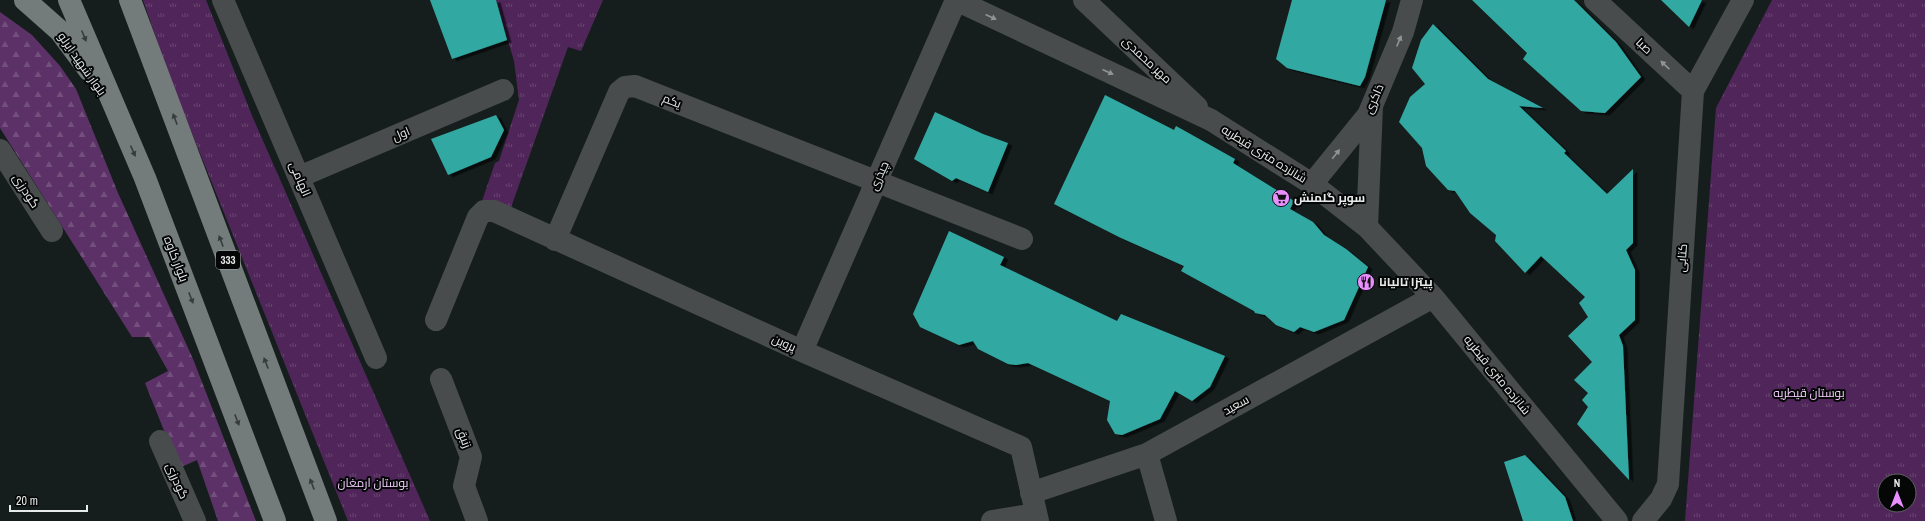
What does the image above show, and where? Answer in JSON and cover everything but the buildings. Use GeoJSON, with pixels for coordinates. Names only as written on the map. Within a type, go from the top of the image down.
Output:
{"type":"FeatureCollection","features":[{"type":"Feature","properties":{"kind":"main road","name":"بلوار شهید ایرلو"},"geometry":{"type":"LineString","coordinates":[[25,0],[60,31],[85,63],[117,116]]}},
{"type":"Feature","properties":{"kind":"main road","name":"بلوار کاوه"},"geometry":{"type":"LineString","coordinates":[[69,0],[117,116],[145,178],[275,521]]}},
{"type":"Feature","properties":{"kind":"main road","name":"333"},"geometry":{"type":"LineString","coordinates":[[130,0],[326,521]]}},
{"type":"Feature","properties":{"kind":"street","name":"الهامی"},"geometry":{"type":"LineString","coordinates":[[223,0],[376,358]]}},
{"type":"Feature","properties":{"kind":"street","name":"شانزده متری قیطریه"},"geometry":{"type":"LineString","coordinates":[[956,0],[1211,120],[1312,184],[1367,227],[1433,297],[1617,521]]}},
{"type":"Feature","properties":{"kind":"street","name":"چیذری"},"geometry":{"type":"LineString","coordinates":[[802,351],[956,0]]}},
{"type":"Feature","properties":{"kind":"street","name":"مهر محمدی"},"geometry":{"type":"LineString","coordinates":[[1084,0],[1211,120]]}},
{"type":"Feature","properties":{"kind":"street","name":"ذاکری"},"geometry":{"type":"LineString","coordinates":[[1312,184],[1368,115],[1403,32],[1412,0]]}},
{"type":"Feature","properties":{"kind":"street","name":"صبا"},"geometry":{"type":"LineString","coordinates":[[1595,0],[1693,92]]}},
{"type":"Feature","properties":{"kind":"street","name":"کتابی"},"geometry":{"type":"LineString","coordinates":[[1644,521],[1661,499],[1668,484],[1693,92],[1743,0]]}},
{"type":"Feature","properties":{"kind":"street","name":"یکم"},"geometry":{"type":"LineString","coordinates":[[555,240],[619,92],[625,87],[634,86],[1022,239]]}},
{"type":"Feature","properties":{"kind":"street","name":"اول"},"geometry":{"type":"LineString","coordinates":[[299,177],[503,90]]}},
{"type":"Feature","properties":{"kind":"street"},"geometry":{"type":"LineString","coordinates":[[1367,227],[1372,103]]}},
{"type":"Feature","properties":{"kind":"street","name":"گودرزی"},"geometry":{"type":"LineString","coordinates":[[0,150],[52,232]]}},
{"type":"Feature","properties":{"kind":"street","name":"پروین"},"geometry":{"type":"LineString","coordinates":[[436,320],[478,217],[484,211],[494,211],[802,351],[1021,447],[1037,518]]}},
{"type":"Feature","properties":{"kind":"street","name":"سعید"},"geometry":{"type":"LineString","coordinates":[[1031,493],[1147,454],[1433,297]]}},
{"type":"Feature","properties":{"kind":"street","name":"زنبق"},"geometry":{"type":"LineString","coordinates":[[441,379],[471,457],[464,486],[477,521]]}},
{"type":"Feature","properties":{"kind":"street","name":"گودرزی"},"geometry":{"type":"LineString","coordinates":[[160,441],[195,521]]}},
{"type":"Feature","properties":{"kind":"street"},"geometry":{"type":"LineString","coordinates":[[1147,454],[1166,521]]}},
{"type":"Feature","properties":{"kind":"street"},"geometry":{"type":"LineString","coordinates":[[992,521],[1037,518]]}},
{"type":"Feature","properties":{"kind":"green space","name":"بوستان ارمغان"},"geometry":{"type":"Polygon","coordinates":[[[143,0],[206,0],[253,118],[430,521],[348,521],[171,81],[143,0]]]}},
{"type":"Feature","properties":{"kind":"green space"},"geometry":{"type":"Polygon","coordinates":[[[496,0],[603,0],[581,51],[568,47],[509,213],[481,204],[495,163],[499,161],[519,100],[514,61],[496,0]]]}},
{"type":"Feature","properties":{"kind":"green space","name":"بوستان قیطریه"},"geometry":{"type":"Polygon","coordinates":[[[1772,0],[1925,0],[1925,521],[1685,521],[1716,108],[1772,0]]]}},
{"type":"Feature","properties":{"kind":"green space"},"geometry":{"type":"Polygon","coordinates":[[[0,12],[32,35],[60,66],[76,89],[118,193],[193,359],[256,521],[218,521],[197,460],[179,468],[145,383],[168,371],[149,337],[132,337],[0,128],[0,12]]]}},
{"type":"Feature","properties":{"kind":"place","name":"سوپر گلمنش"},"geometry":{"type":"Point","coordinates":[1281,198]}},
{"type":"Feature","properties":{"kind":"place","name":"پیتزا تالیانا"},"geometry":{"type":"Point","coordinates":[1366,282]}}]}
